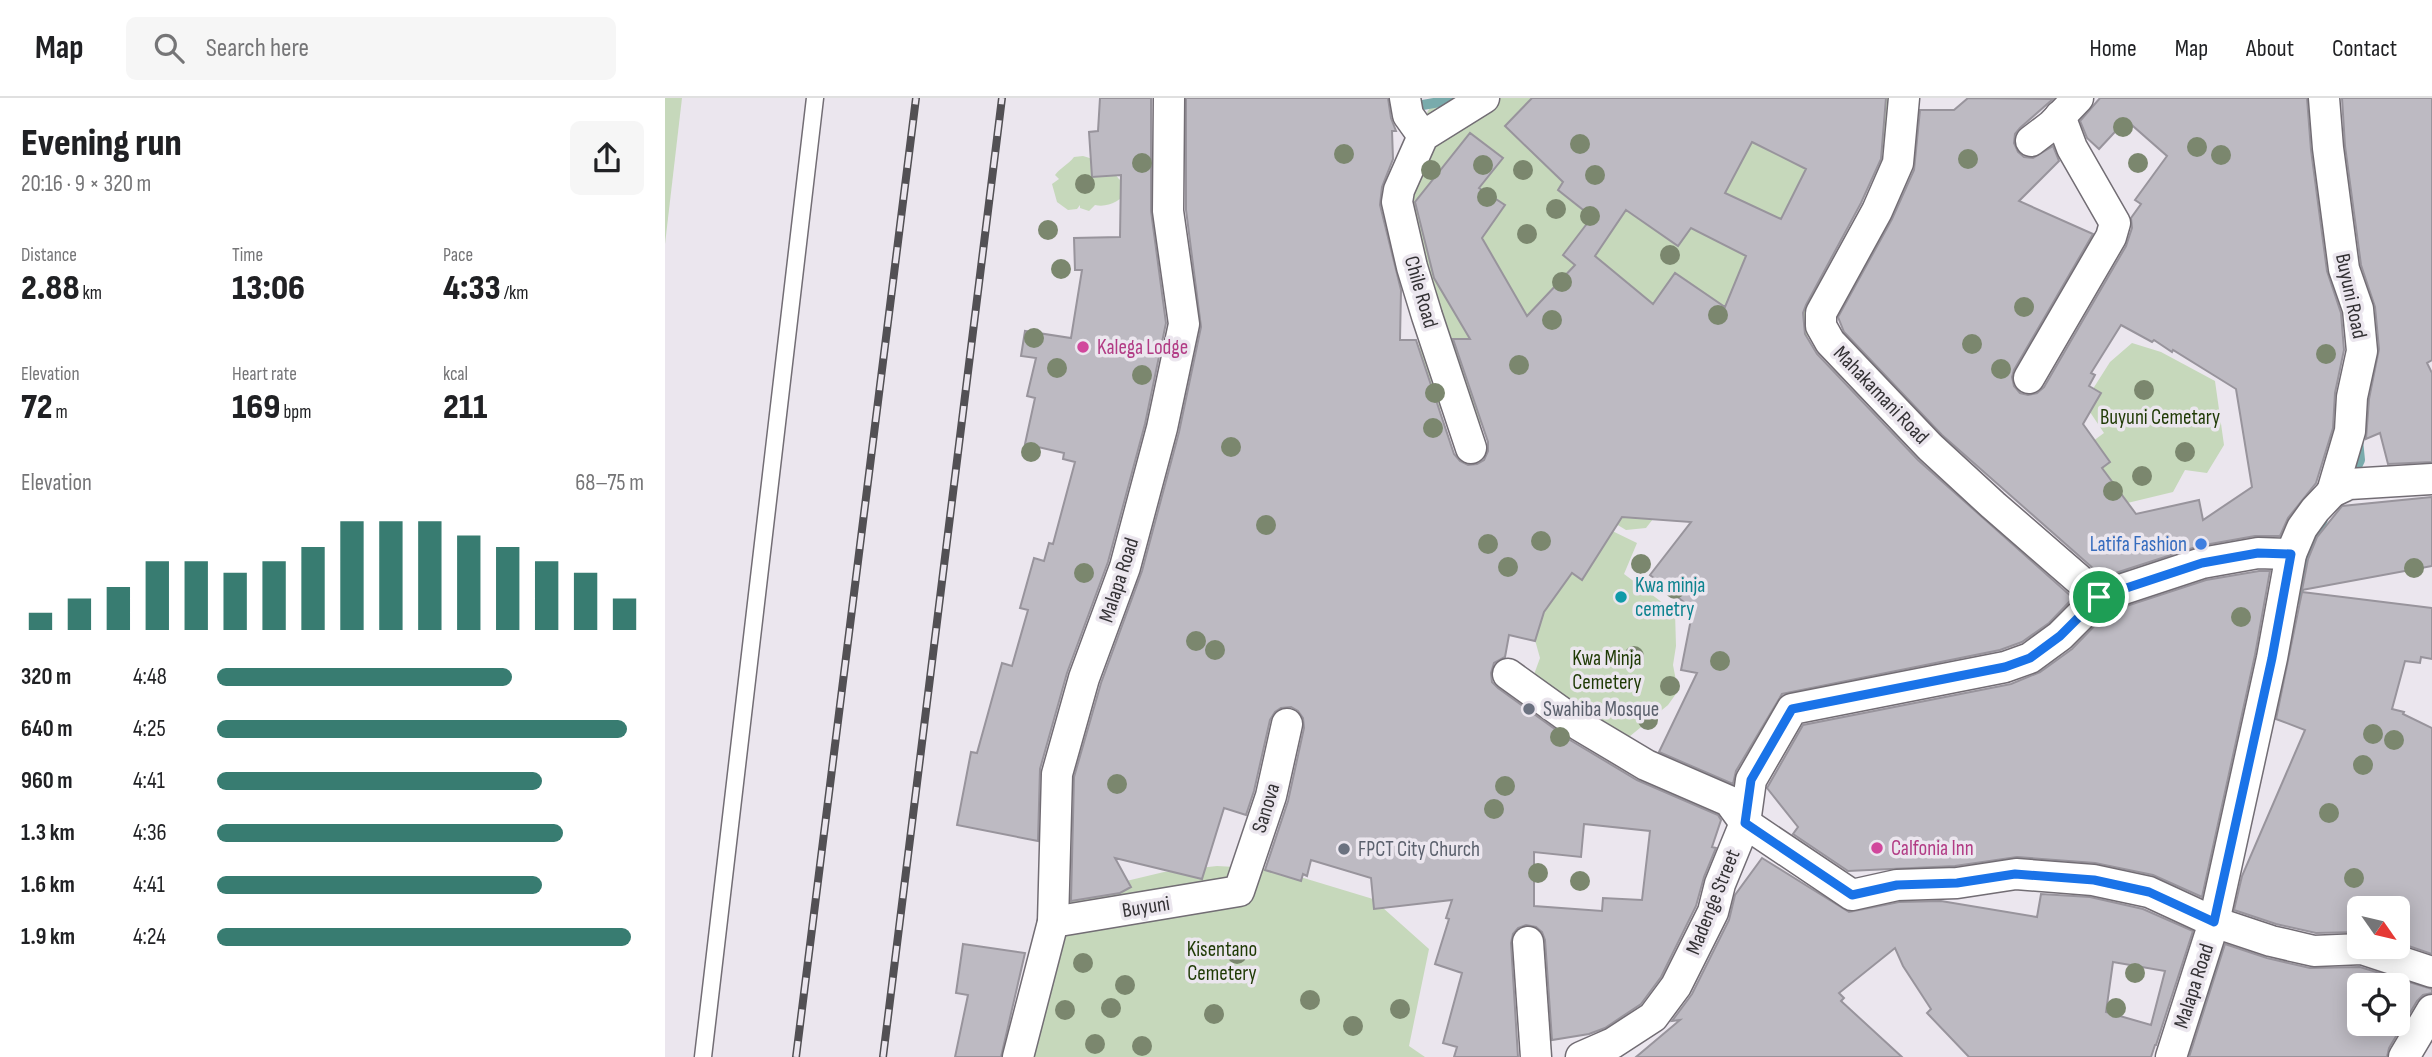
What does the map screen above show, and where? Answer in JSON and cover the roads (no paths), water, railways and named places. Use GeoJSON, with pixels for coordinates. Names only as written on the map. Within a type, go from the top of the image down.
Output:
{"type":"FeatureCollection","features":[{"type":"Feature","properties":{"kind":"street","name":"Malapa Road"},"geometry":{"type":"LineString","coordinates":[[1018,1057],[1053,922],[1057,774],[1084,678],[1125,568],[1162,428],[1184,324],[1168,211],[1169,98]]}},
{"type":"Feature","properties":{"kind":"street"},"geometry":{"type":"LineString","coordinates":[[1405,98],[1408,115],[1423,136],[1484,98]]}},
{"type":"Feature","properties":{"kind":"street","name":"Mahakamani Road"},"geometry":{"type":"LineString","coordinates":[[1904,98],[1898,163],[1877,211],[1821,313],[1821,326],[1830,342],[1930,447],[2099,597]]}},
{"type":"Feature","properties":{"kind":"street","name":"Buyuni Road"},"geometry":{"type":"LineString","coordinates":[[2323,98],[2327,148],[2344,268],[2358,309],[2362,351],[2352,397],[2350,431],[2332,492]]}},
{"type":"Feature","properties":{"kind":"street"},"geometry":{"type":"LineString","coordinates":[[2031,141],[2069,107]]}},
{"type":"Feature","properties":{"kind":"street"},"geometry":{"type":"LineString","coordinates":[[2029,378],[2111,237],[2115,223],[2072,148],[2069,107]]}},
{"type":"Feature","properties":{"kind":"street","name":"Chile Road"},"geometry":{"type":"LineString","coordinates":[[1423,136],[1399,190],[1397,202],[1412,267],[1471,448]]}},
{"type":"Feature","properties":{"kind":"street"},"geometry":{"type":"LineString","coordinates":[[2332,492],[2349,484],[2432,479]]}},
{"type":"Feature","properties":{"kind":"street","name":"Malapa Road"},"geometry":{"type":"LineString","coordinates":[[2171,1057],[2214,922],[2272,658],[2291,554],[2302,528],[2332,492]]}},
{"type":"Feature","properties":{"kind":"street","name":"Madenge Street"},"geometry":{"type":"LineString","coordinates":[[1582,1057],[1613,1043],[1653,1017],[1676,986],[1713,912],[1720,884],[1745,823],[1751,780],[1792,709],[2005,667],[2030,658],[2060,636],[2099,597],[2202,563],[2258,553],[2291,554]]}},
{"type":"Feature","properties":{"kind":"street"},"geometry":{"type":"LineString","coordinates":[[1508,674],[1579,725],[1646,765],[1728,801],[1745,823]]}},
{"type":"Feature","properties":{"kind":"street","name":"Sanova"},"geometry":{"type":"LineString","coordinates":[[1240,891],[1271,796],[1287,724]]}},
{"type":"Feature","properties":{"kind":"street","name":"Madenge Street"},"geometry":{"type":"LineString","coordinates":[[1745,823],[1852,895],[1897,885],[1957,883],[2015,874],[2094,880],[2149,892],[2214,922],[2271,941],[2315,951],[2363,949],[2432,972]]}},
{"type":"Feature","properties":{"kind":"street","name":"Buyuni"},"geometry":{"type":"LineString","coordinates":[[1053,922],[1240,891]]}},
{"type":"Feature","properties":{"kind":"street"},"geometry":{"type":"LineString","coordinates":[[1528,942],[1535,1057]]}},
{"type":"Feature","properties":{"kind":"street"},"geometry":{"type":"LineString","coordinates":[[2403,1057],[2432,1010]]}},
{"type":"Feature","properties":{"kind":"lane"},"geometry":{"type":"LineString","coordinates":[[703,1057],[815,98]]}},
{"type":"Feature","properties":{"kind":"waterway"},"geometry":{"type":"LineString","coordinates":[[1413,100],[1417,106],[1450,98]]}},
{"type":"Feature","properties":{"kind":"waterway"},"geometry":{"type":"LineString","coordinates":[[2351,479],[2360,460],[2358,440]]}},
{"type":"Feature","properties":{"kind":"waterway"},"geometry":{"type":"LineString","coordinates":[[2295,601],[2323,519]]}},
{"type":"Feature","properties":{"kind":"waterway"},"geometry":{"type":"LineString","coordinates":[[2091,579],[2124,574]]}},
{"type":"Feature","properties":{"kind":"waterway"},"geometry":{"type":"LineString","coordinates":[[2199,1014],[2223,954],[2216,951],[2214,944]]}},
{"type":"Feature","properties":{"kind":"railway"},"geometry":{"type":"LineString","coordinates":[[796,1057],[916,98]]}},
{"type":"Feature","properties":{"kind":"railway"},"geometry":{"type":"LineString","coordinates":[[883,1057],[1002,98]]}},
{"type":"Feature","properties":{"kind":"place","name":"Kalega Lodge"},"geometry":{"type":"Point","coordinates":[1083,347]}},
{"type":"Feature","properties":{"kind":"place","name":"Latifa Fashion"},"geometry":{"type":"Point","coordinates":[2201,544]}},
{"type":"Feature","properties":{"kind":"place","name":"Kwa minja cemetry"},"geometry":{"type":"Point","coordinates":[1621,597]}},
{"type":"Feature","properties":{"kind":"place","name":"Swahiba Mosque"},"geometry":{"type":"Point","coordinates":[1529,709]}},
{"type":"Feature","properties":{"kind":"place","name":"Calfonia Inn"},"geometry":{"type":"Point","coordinates":[1877,848]}},
{"type":"Feature","properties":{"kind":"place","name":"FPCT City Church"},"geometry":{"type":"Point","coordinates":[1344,849]}},
{"type":"Feature","properties":{"kind":"park label","name":"Buyuni Cemetary"},"geometry":{"type":"Point","coordinates":[2160,417]}},
{"type":"Feature","properties":{"kind":"park label","name":"Kwa Minja Cemetery"},"geometry":{"type":"Point","coordinates":[1607,670]}},
{"type":"Feature","properties":{"kind":"park label","name":"Kisentano Cemetery"},"geometry":{"type":"Point","coordinates":[1222,961]}}]}
